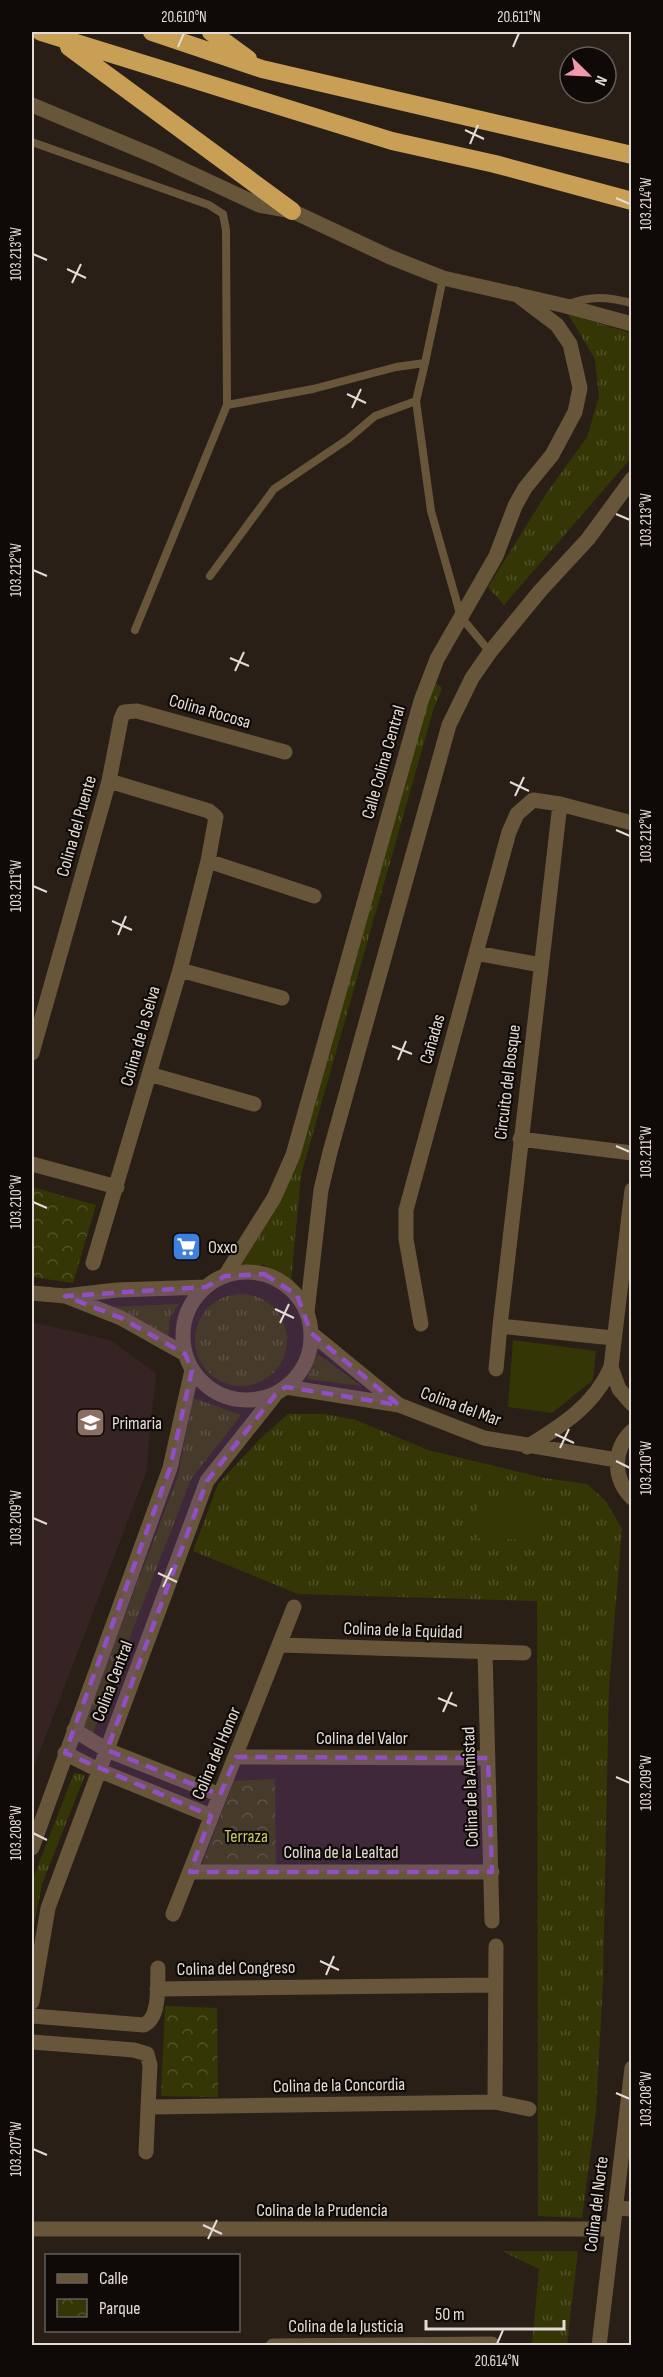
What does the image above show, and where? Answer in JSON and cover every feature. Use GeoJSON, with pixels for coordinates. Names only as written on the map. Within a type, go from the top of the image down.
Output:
{"type":"FeatureCollection","features":[{"type":"Feature","properties":{"kind":"highway"},"geometry":{"type":"LineString","coordinates":[[152,32],[262,69],[632,154]]}},
{"type":"Feature","properties":{"kind":"highway"},"geometry":{"type":"LineString","coordinates":[[211,32],[262,69]]}},
{"type":"Feature","properties":{"kind":"highway"},"geometry":{"type":"LineString","coordinates":[[48,34],[392,141],[495,164],[632,201]]}},
{"type":"Feature","properties":{"kind":"highway"},"geometry":{"type":"LineString","coordinates":[[48,34],[292,211]]}},
{"type":"Feature","properties":{"kind":"street"},"geometry":{"type":"LineString","coordinates":[[32,105],[154,156],[259,205],[292,211],[390,257],[443,278],[566,306],[632,324]]}},
{"type":"Feature","properties":{"kind":"street","name":"Calle Colina Central"},"geometry":{"type":"LineString","coordinates":[[225,1276],[274,1198],[293,1155],[421,701],[437,659],[496,556],[514,506],[525,488],[552,455],[575,412],[580,388],[570,344],[557,325],[516,294]]}},
{"type":"Feature","properties":{"kind":"street"},"geometry":{"type":"LineString","coordinates":[[307,1312],[297,1295],[282,1282],[264,1274],[244,1272],[225,1276],[206,1287],[190,1306],[183,1329],[185,1354],[192,1370],[204,1384],[220,1395],[247,1400],[280,1391],[301,1372],[309,1353],[311,1332],[307,1312],[321,1190],[449,725],[472,678],[490,652],[588,539],[632,479]]}},
{"type":"Feature","properties":{"kind":"street","name":"Colina Rocosa"},"geometry":{"type":"LineString","coordinates":[[124,712],[136,711],[285,752]]}},
{"type":"Feature","properties":{"kind":"street","name":"Colina del Puente"},"geometry":{"type":"LineString","coordinates":[[32,1053],[109,781],[124,712]]}},
{"type":"Feature","properties":{"kind":"street","name":"Colina de la Selva"},"geometry":{"type":"LineString","coordinates":[[93,1263],[180,970],[208,861],[216,818],[209,811],[109,781]]}},
{"type":"Feature","properties":{"kind":"street","name":"Cañadas"},"geometry":{"type":"LineString","coordinates":[[421,1324],[406,1239],[406,1210],[476,953],[517,814],[533,800],[560,804]]}},
{"type":"Feature","properties":{"kind":"street"},"geometry":{"type":"LineString","coordinates":[[560,804],[632,823]]}},
{"type":"Feature","properties":{"kind":"street","name":"Circuito del Bosque"},"geometry":{"type":"LineString","coordinates":[[496,1369],[520,1139],[560,804]]}},
{"type":"Feature","properties":{"kind":"street"},"geometry":{"type":"LineString","coordinates":[[208,861],[314,896]]}},
{"type":"Feature","properties":{"kind":"street"},"geometry":{"type":"LineString","coordinates":[[476,953],[541,965]]}},
{"type":"Feature","properties":{"kind":"street"},"geometry":{"type":"LineString","coordinates":[[180,970],[282,998]]}},
{"type":"Feature","properties":{"kind":"street"},"geometry":{"type":"LineString","coordinates":[[149,1074],[254,1104]]}},
{"type":"Feature","properties":{"kind":"street"},"geometry":{"type":"LineString","coordinates":[[520,1139],[632,1153]]}},
{"type":"Feature","properties":{"kind":"street"},"geometry":{"type":"LineString","coordinates":[[32,1164],[117,1187]]}},
{"type":"Feature","properties":{"kind":"street"},"geometry":{"type":"LineString","coordinates":[[527,1447],[565,1423],[588,1403],[603,1385],[611,1367],[632,1190]]}},
{"type":"Feature","properties":{"kind":"street"},"geometry":{"type":"LineString","coordinates":[[32,1293],[65,1296],[117,1290],[206,1287]]}},
{"type":"Feature","properties":{"kind":"street"},"geometry":{"type":"LineString","coordinates":[[65,1296],[121,1318],[185,1354]]}},
{"type":"Feature","properties":{"kind":"street"},"geometry":{"type":"LineString","coordinates":[[501,1326],[613,1338]]}},
{"type":"Feature","properties":{"kind":"street","name":"Colina del Mar"},"geometry":{"type":"LineString","coordinates":[[311,1332],[399,1405]]}},
{"type":"Feature","properties":{"kind":"street"},"geometry":{"type":"LineString","coordinates":[[611,1367],[619,1389],[632,1404]]}},
{"type":"Feature","properties":{"kind":"street","name":"Colina Central"},"geometry":{"type":"LineString","coordinates":[[32,1848],[170,1468],[180,1432],[192,1370]]}},
{"type":"Feature","properties":{"kind":"street","name":"Colina del Mar"},"geometry":{"type":"LineString","coordinates":[[280,1391],[399,1405],[484,1438],[527,1447],[617,1460]]}},
{"type":"Feature","properties":{"kind":"street","name":"Colina Central"},"geometry":{"type":"LineString","coordinates":[[32,2002],[48,1908],[207,1481],[280,1391]]}},
{"type":"Feature","properties":{"kind":"street"},"geometry":{"type":"LineString","coordinates":[[632,1431],[620,1447],[617,1460],[622,1485],[632,1498]]}},
{"type":"Feature","properties":{"kind":"street","name":"Colina del Honor"},"geometry":{"type":"LineString","coordinates":[[173,1914],[294,1607]]}},
{"type":"Feature","properties":{"kind":"street","name":"Colina de la Equidad"},"geometry":{"type":"LineString","coordinates":[[280,1646],[524,1653]]}},
{"type":"Feature","properties":{"kind":"street","name":"Colina de la Amistad"},"geometry":{"type":"LineString","coordinates":[[485,1652],[492,1921]]}},
{"type":"Feature","properties":{"kind":"street"},"geometry":{"type":"LineString","coordinates":[[74,1730],[107,1750],[220,1795]]}},
{"type":"Feature","properties":{"kind":"street"},"geometry":{"type":"LineString","coordinates":[[65,1753],[98,1770],[211,1816]]}},
{"type":"Feature","properties":{"kind":"street","name":"Colina del Valor"},"geometry":{"type":"LineString","coordinates":[[236,1757],[488,1758]]}},
{"type":"Feature","properties":{"kind":"street","name":"Colina de la Lealtad"},"geometry":{"type":"LineString","coordinates":[[190,1872],[492,1872]]}},
{"type":"Feature","properties":{"kind":"street"},"geometry":{"type":"LineString","coordinates":[[495,2102],[496,1946]]}},
{"type":"Feature","properties":{"kind":"street"},"geometry":{"type":"LineString","coordinates":[[32,2016],[138,2025],[149,2023],[154,2013],[158,1968]]}},
{"type":"Feature","properties":{"kind":"street","name":"Colina del Congreso"},"geometry":{"type":"LineString","coordinates":[[157,1989],[495,1985]]}},
{"type":"Feature","properties":{"kind":"street"},"geometry":{"type":"LineString","coordinates":[[32,2042],[134,2050],[147,2054],[150,2065],[150,2107],[146,2152]]}},
{"type":"Feature","properties":{"kind":"street","name":"Colina del Norte"},"geometry":{"type":"LineString","coordinates":[[599,2346],[613,2229],[624,2209],[632,2068]]}},
{"type":"Feature","properties":{"kind":"street","name":"Colina de la Concordia"},"geometry":{"type":"LineString","coordinates":[[150,2107],[495,2102],[529,2109]]}},
{"type":"Feature","properties":{"kind":"street","name":"Colina de la Prudencia"},"geometry":{"type":"LineString","coordinates":[[32,2229],[613,2229]]}},
{"type":"Feature","properties":{"kind":"street","name":"Colina de la Justicia"},"geometry":{"type":"LineString","coordinates":[[273,2346],[492,2344]]}},
{"type":"Feature","properties":{"kind":"lane"},"geometry":{"type":"LineString","coordinates":[[32,142],[209,205],[223,214],[226,230],[227,405],[135,630]]}},
{"type":"Feature","properties":{"kind":"lane"},"geometry":{"type":"LineString","coordinates":[[443,278],[416,400],[431,512],[461,617],[490,652]]}},
{"type":"Feature","properties":{"kind":"lane"},"geometry":{"type":"LineString","coordinates":[[566,306],[580,299],[602,296],[632,303]]}},
{"type":"Feature","properties":{"kind":"lane"},"geometry":{"type":"LineString","coordinates":[[227,405],[313,389],[396,367],[425,363]]}},
{"type":"Feature","properties":{"kind":"lane"},"geometry":{"type":"LineString","coordinates":[[210,576],[274,489],[348,440],[375,416],[416,400]]}},
{"type":"Feature","properties":{"kind":"highlighted area"},"geometry":{"type":"Polygon","coordinates":[[[264,1274],[297,1295],[311,1333],[399,1405],[286,1387],[275,1395],[207,1481],[107,1750],[220,1795],[236,1757],[488,1758],[492,1872],[190,1872],[211,1816],[65,1753],[170,1468],[192,1370],[185,1354],[121,1318],[65,1296],[206,1287],[225,1276],[264,1274]]]}},
{"type":"Feature","properties":{"kind":"shaded area","name":"Primaria"},"geometry":{"type":"Polygon","coordinates":[[[32,1322],[110,1340],[156,1373],[146,1473],[32,1772],[32,1322]]]}},
{"type":"Feature","properties":{"kind":"green space"},"geometry":{"type":"Polygon","coordinates":[[[568,314],[631,333],[631,458],[504,605],[488,587],[546,494],[587,437],[599,397],[595,359],[568,314]]]}},
{"type":"Feature","properties":{"kind":"green space"},"geometry":{"type":"Polygon","coordinates":[[[433,681],[442,688],[433,711],[301,1175],[291,1282],[264,1265],[240,1266],[291,1176],[433,681]]]}},
{"type":"Feature","properties":{"kind":"green space"},"geometry":{"type":"Polygon","coordinates":[[[32,1187],[96,1205],[73,1283],[32,1277],[32,1187]]]}},
{"type":"Feature","properties":{"kind":"green space"},"geometry":{"type":"Polygon","coordinates":[[[232,1294],[250,1294],[267,1301],[280,1314],[287,1331],[287,1349],[280,1366],[267,1379],[250,1386],[232,1386],[215,1379],[202,1366],[195,1349],[195,1331],[202,1314],[215,1301],[232,1294]]]}},
{"type":"Feature","properties":{"kind":"green space"},"geometry":{"type":"Polygon","coordinates":[[[179,1304],[170,1317],[168,1339],[111,1307],[179,1304]]]}},
{"type":"Feature","properties":{"kind":"green space"},"geometry":{"type":"Polygon","coordinates":[[[513,1340],[596,1351],[593,1380],[552,1413],[508,1407],[513,1340]]]}},
{"type":"Feature","properties":{"kind":"green space"},"geometry":{"type":"Polygon","coordinates":[[[318,1354],[361,1386],[307,1379],[318,1354]]]}},
{"type":"Feature","properties":{"kind":"green space"},"geometry":{"type":"Polygon","coordinates":[[[193,1398],[241,1415],[191,1479],[92,1735],[81,1731],[178,1476],[193,1398]]]}},
{"type":"Feature","properties":{"kind":"green space"},"geometry":{"type":"Polygon","coordinates":[[[288,1414],[324,1414],[356,1420],[428,1450],[544,1478],[587,1484],[606,1501],[622,1529],[609,1686],[603,1980],[596,2112],[582,2218],[538,2216],[537,1601],[298,1594],[193,1551],[218,1484],[260,1439],[288,1414]]]}},
{"type":"Feature","properties":{"kind":"green space"},"geometry":{"type":"Polygon","coordinates":[[[543,1498],[541,1540],[477,1538],[477,1499],[543,1498]]]}},
{"type":"Feature","properties":{"kind":"green space"},"geometry":{"type":"Polygon","coordinates":[[[74,1773],[85,1775],[42,1884],[32,1936],[32,1881],[74,1773]]]}},
{"type":"Feature","properties":{"kind":"green space","name":"Terraza"},"geometry":{"type":"Polygon","coordinates":[[[275,1779],[276,1868],[201,1867],[234,1781],[275,1779]]]}},
{"type":"Feature","properties":{"kind":"green space"},"geometry":{"type":"Polygon","coordinates":[[[165,2006],[217,2008],[218,2097],[161,2096],[165,2006]]]}},
{"type":"Feature","properties":{"kind":"green space"},"geometry":{"type":"Polygon","coordinates":[[[502,2251],[578,2251],[567,2345],[532,2345],[539,2269],[502,2251]]]}},
{"type":"Feature","properties":{"kind":"place","name":"Oxxo"},"geometry":{"type":"Point","coordinates":[187,1247]}},
{"type":"Feature","properties":{"kind":"place","name":"Primaria"},"geometry":{"type":"Point","coordinates":[91,1423]}}]}
